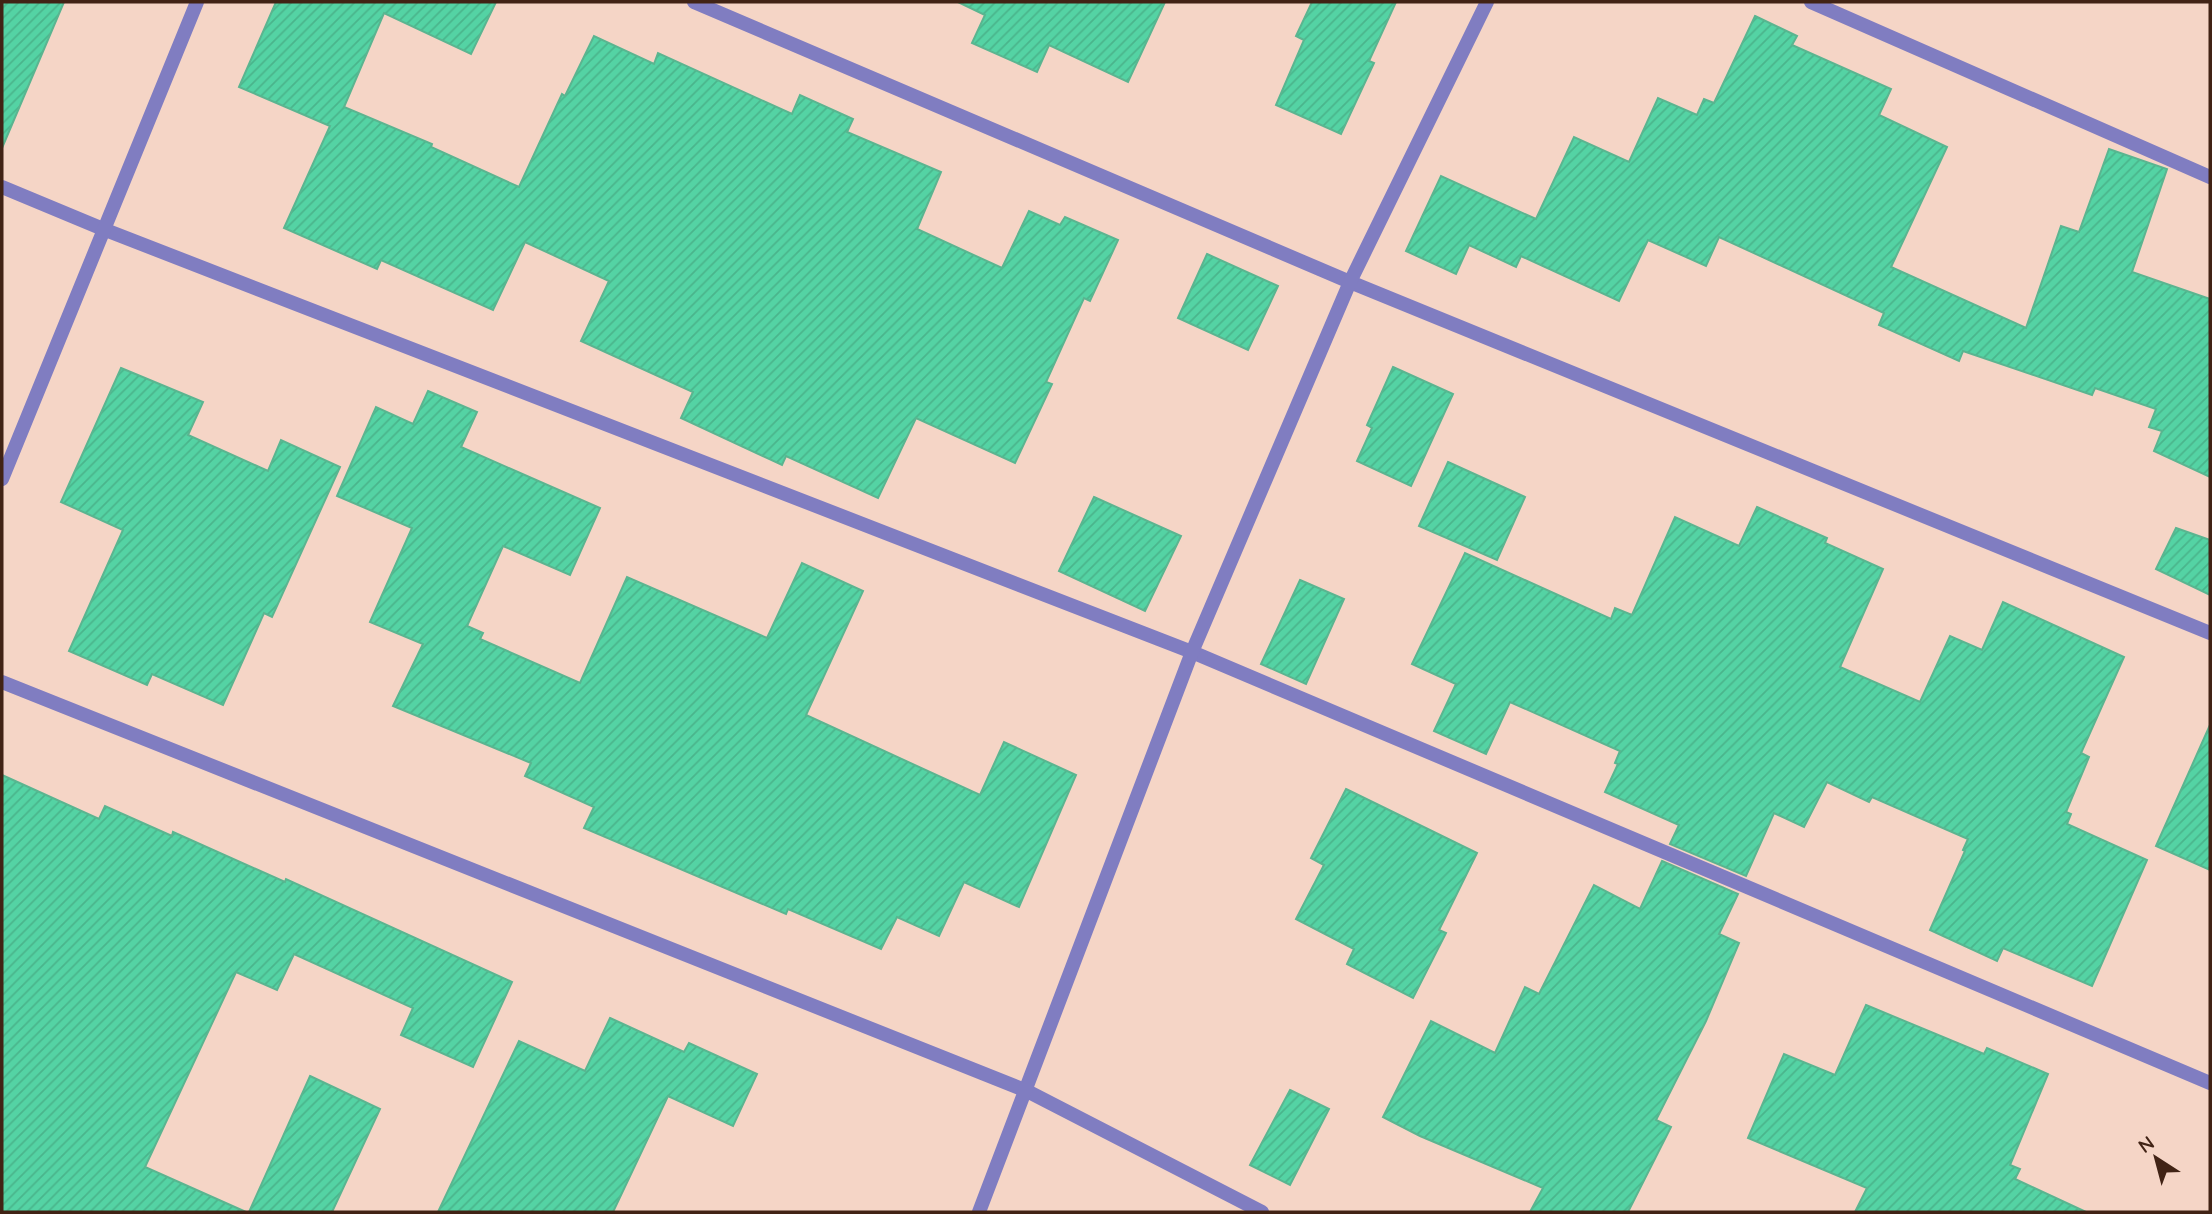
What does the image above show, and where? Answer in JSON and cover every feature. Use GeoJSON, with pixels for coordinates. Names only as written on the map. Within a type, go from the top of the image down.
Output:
{"type":"FeatureCollection","features":[{"type":"Feature","properties":{"kind":"street"},"geometry":{"type":"LineString","coordinates":[[2,478],[197,2]]}},
{"type":"Feature","properties":{"kind":"street"},"geometry":{"type":"LineString","coordinates":[[694,2],[1350,282],[2210,633]]}},
{"type":"Feature","properties":{"kind":"street"},"geometry":{"type":"LineString","coordinates":[[979,1212],[1192,652],[1350,282],[1487,2]]}},
{"type":"Feature","properties":{"kind":"street"},"geometry":{"type":"LineString","coordinates":[[1811,2],[2210,177]]}},
{"type":"Feature","properties":{"kind":"street"},"geometry":{"type":"LineString","coordinates":[[2,187],[103,229],[1192,652],[2210,1083]]}},
{"type":"Feature","properties":{"kind":"street"},"geometry":{"type":"LineString","coordinates":[[2,682],[1027,1091],[1262,1212]]}},
{"type":"Feature","properties":{"kind":"building"},"geometry":{"type":"Polygon","coordinates":[[[2,2],[64,2],[2,148],[2,2]]]}},
{"type":"Feature","properties":{"kind":"building"},"geometry":{"type":"Polygon","coordinates":[[[276,2],[496,2],[471,54],[384,13],[344,107],[432,144],[431,147],[519,187],[562,94],[565,96],[594,36],[654,64],[658,53],[792,114],[800,95],[853,119],[847,132],[941,172],[917,229],[1002,268],[1029,211],[1060,225],[1065,217],[1118,240],[1090,301],[1084,298],[1046,382],[1052,384],[1015,463],[916,418],[878,498],[786,456],[782,465],[681,418],[693,392],[581,341],[609,281],[525,242],[493,310],[381,260],[377,269],[284,228],[330,126],[239,87],[276,2]]]}},
{"type":"Feature","properties":{"kind":"building"},"geometry":{"type":"Polygon","coordinates":[[[958,2],[1165,2],[1128,82],[1049,45],[1037,72],[972,43],[985,15],[958,2]]]}},
{"type":"Feature","properties":{"kind":"building"},"geometry":{"type":"Polygon","coordinates":[[[1312,2],[1396,2],[1369,61],[1374,63],[1341,134],[1276,105],[1304,40],[1296,36],[1312,2]]]}},
{"type":"Feature","properties":{"kind":"building"},"geometry":{"type":"Polygon","coordinates":[[[1755,16],[1797,36],[1792,45],[1891,89],[1879,115],[1947,147],[1891,267],[2026,328],[2061,226],[2079,232],[2109,149],[2167,169],[2132,272],[2210,299],[2210,477],[2154,451],[2162,431],[2149,427],[2156,409],[2095,388],[2092,395],[1963,351],[1959,361],[1879,325],[1884,313],[1719,237],[1706,266],[1648,240],[1619,301],[1521,256],[1516,267],[1469,245],[1456,274],[1406,251],[1441,176],[1536,219],[1574,137],[1629,162],[1658,98],[1697,115],[1704,99],[1714,103],[1755,16]]]}},
{"type":"Feature","properties":{"kind":"building"},"geometry":{"type":"Polygon","coordinates":[[[1207,254],[1278,286],[1248,350],[1178,318],[1207,254]]]}},
{"type":"Feature","properties":{"kind":"building"},"geometry":{"type":"Polygon","coordinates":[[[1393,367],[1453,394],[1411,486],[1357,461],[1372,428],[1367,425],[1393,367]]]}},
{"type":"Feature","properties":{"kind":"building"},"geometry":{"type":"Polygon","coordinates":[[[121,368],[203,402],[188,435],[268,471],[281,440],[340,467],[272,617],[264,613],[223,705],[152,674],[147,685],[69,651],[123,530],[61,502],[121,368]]]}},
{"type":"Feature","properties":{"kind":"building"},"geometry":{"type":"Polygon","coordinates":[[[428,391],[477,412],[461,447],[600,508],[570,575],[503,546],[467,626],[483,633],[480,639],[580,683],[627,577],[767,638],[802,563],[863,591],[806,715],[980,795],[1004,742],[1076,775],[1019,907],[964,882],[939,936],[897,917],[881,949],[788,909],[786,914],[584,828],[594,807],[525,776],[531,763],[393,706],[423,644],[370,622],[412,528],[337,496],[376,407],[413,424],[428,391]]]}},
{"type":"Feature","properties":{"kind":"building"},"geometry":{"type":"Polygon","coordinates":[[[1448,462],[1525,497],[1497,560],[1419,526],[1448,462]]]}},
{"type":"Feature","properties":{"kind":"building"},"geometry":{"type":"Polygon","coordinates":[[[1094,497],[1181,536],[1145,611],[1059,571],[1094,497]]]}},
{"type":"Feature","properties":{"kind":"building"},"geometry":{"type":"Polygon","coordinates":[[[1757,507],[1827,538],[1825,543],[1883,569],[1840,667],[1920,702],[1950,636],[1982,650],[2003,602],[2124,657],[2081,753],[2089,757],[2066,812],[2071,814],[2067,824],[2147,860],[2092,986],[2003,948],[1997,961],[1930,930],[1968,839],[1872,797],[1869,802],[1827,782],[1804,827],[1774,813],[1746,876],[1670,844],[1679,825],[1605,792],[1618,764],[1615,763],[1620,751],[1510,702],[1486,754],[1434,731],[1456,684],[1412,664],[1465,553],[1611,619],[1615,608],[1632,615],[1675,517],[1739,546],[1757,507]]]}},
{"type":"Feature","properties":{"kind":"building"},"geometry":{"type":"Polygon","coordinates":[[[2176,528],[2210,540],[2210,595],[2156,569],[2176,528]]]}},
{"type":"Feature","properties":{"kind":"building"},"geometry":{"type":"Polygon","coordinates":[[[1300,580],[1344,599],[1306,684],[1261,664],[1300,580]]]}},
{"type":"Feature","properties":{"kind":"building"},"geometry":{"type":"Polygon","coordinates":[[[2210,725],[2210,870],[2156,846],[2210,725]]]}},
{"type":"Feature","properties":{"kind":"building"},"geometry":{"type":"Polygon","coordinates":[[[2,775],[99,819],[105,806],[172,836],[173,832],[285,882],[286,879],[512,982],[473,1067],[401,1035],[413,1008],[294,954],[277,990],[236,972],[145,1167],[246,1212],[2,1212],[2,775]]]}},
{"type":"Feature","properties":{"kind":"building"},"geometry":{"type":"Polygon","coordinates":[[[1346,789],[1477,853],[1439,930],[1446,933],[1413,998],[1347,964],[1354,949],[1296,919],[1324,865],[1311,858],[1346,789]]]}},
{"type":"Feature","properties":{"kind":"building"},"geometry":{"type":"Polygon","coordinates":[[[1662,861],[1738,894],[1719,934],[1739,943],[1706,1021],[1656,1120],[1671,1127],[1628,1212],[1530,1212],[1543,1188],[1420,1136],[1383,1117],[1431,1021],[1495,1053],[1525,987],[1539,994],[1594,885],[1640,909],[1662,861]]]}},
{"type":"Feature","properties":{"kind":"building"},"geometry":{"type":"Polygon","coordinates":[[[1866,1005],[1984,1054],[1987,1048],[2048,1074],[2010,1165],[2020,1169],[2015,1179],[2086,1212],[1855,1212],[1867,1188],[1748,1138],[1784,1054],[1835,1075],[1866,1005]]]}},
{"type":"Feature","properties":{"kind":"building"},"geometry":{"type":"Polygon","coordinates":[[[610,1018],[684,1052],[689,1043],[757,1074],[733,1126],[668,1096],[613,1212],[438,1212],[519,1041],[585,1071],[610,1018]]]}},
{"type":"Feature","properties":{"kind":"building"},"geometry":{"type":"Polygon","coordinates":[[[310,1076],[380,1109],[332,1212],[249,1212],[310,1076]]]}},
{"type":"Feature","properties":{"kind":"building"},"geometry":{"type":"Polygon","coordinates":[[[1290,1090],[1329,1109],[1290,1185],[1250,1165],[1290,1090]]]}}]}
